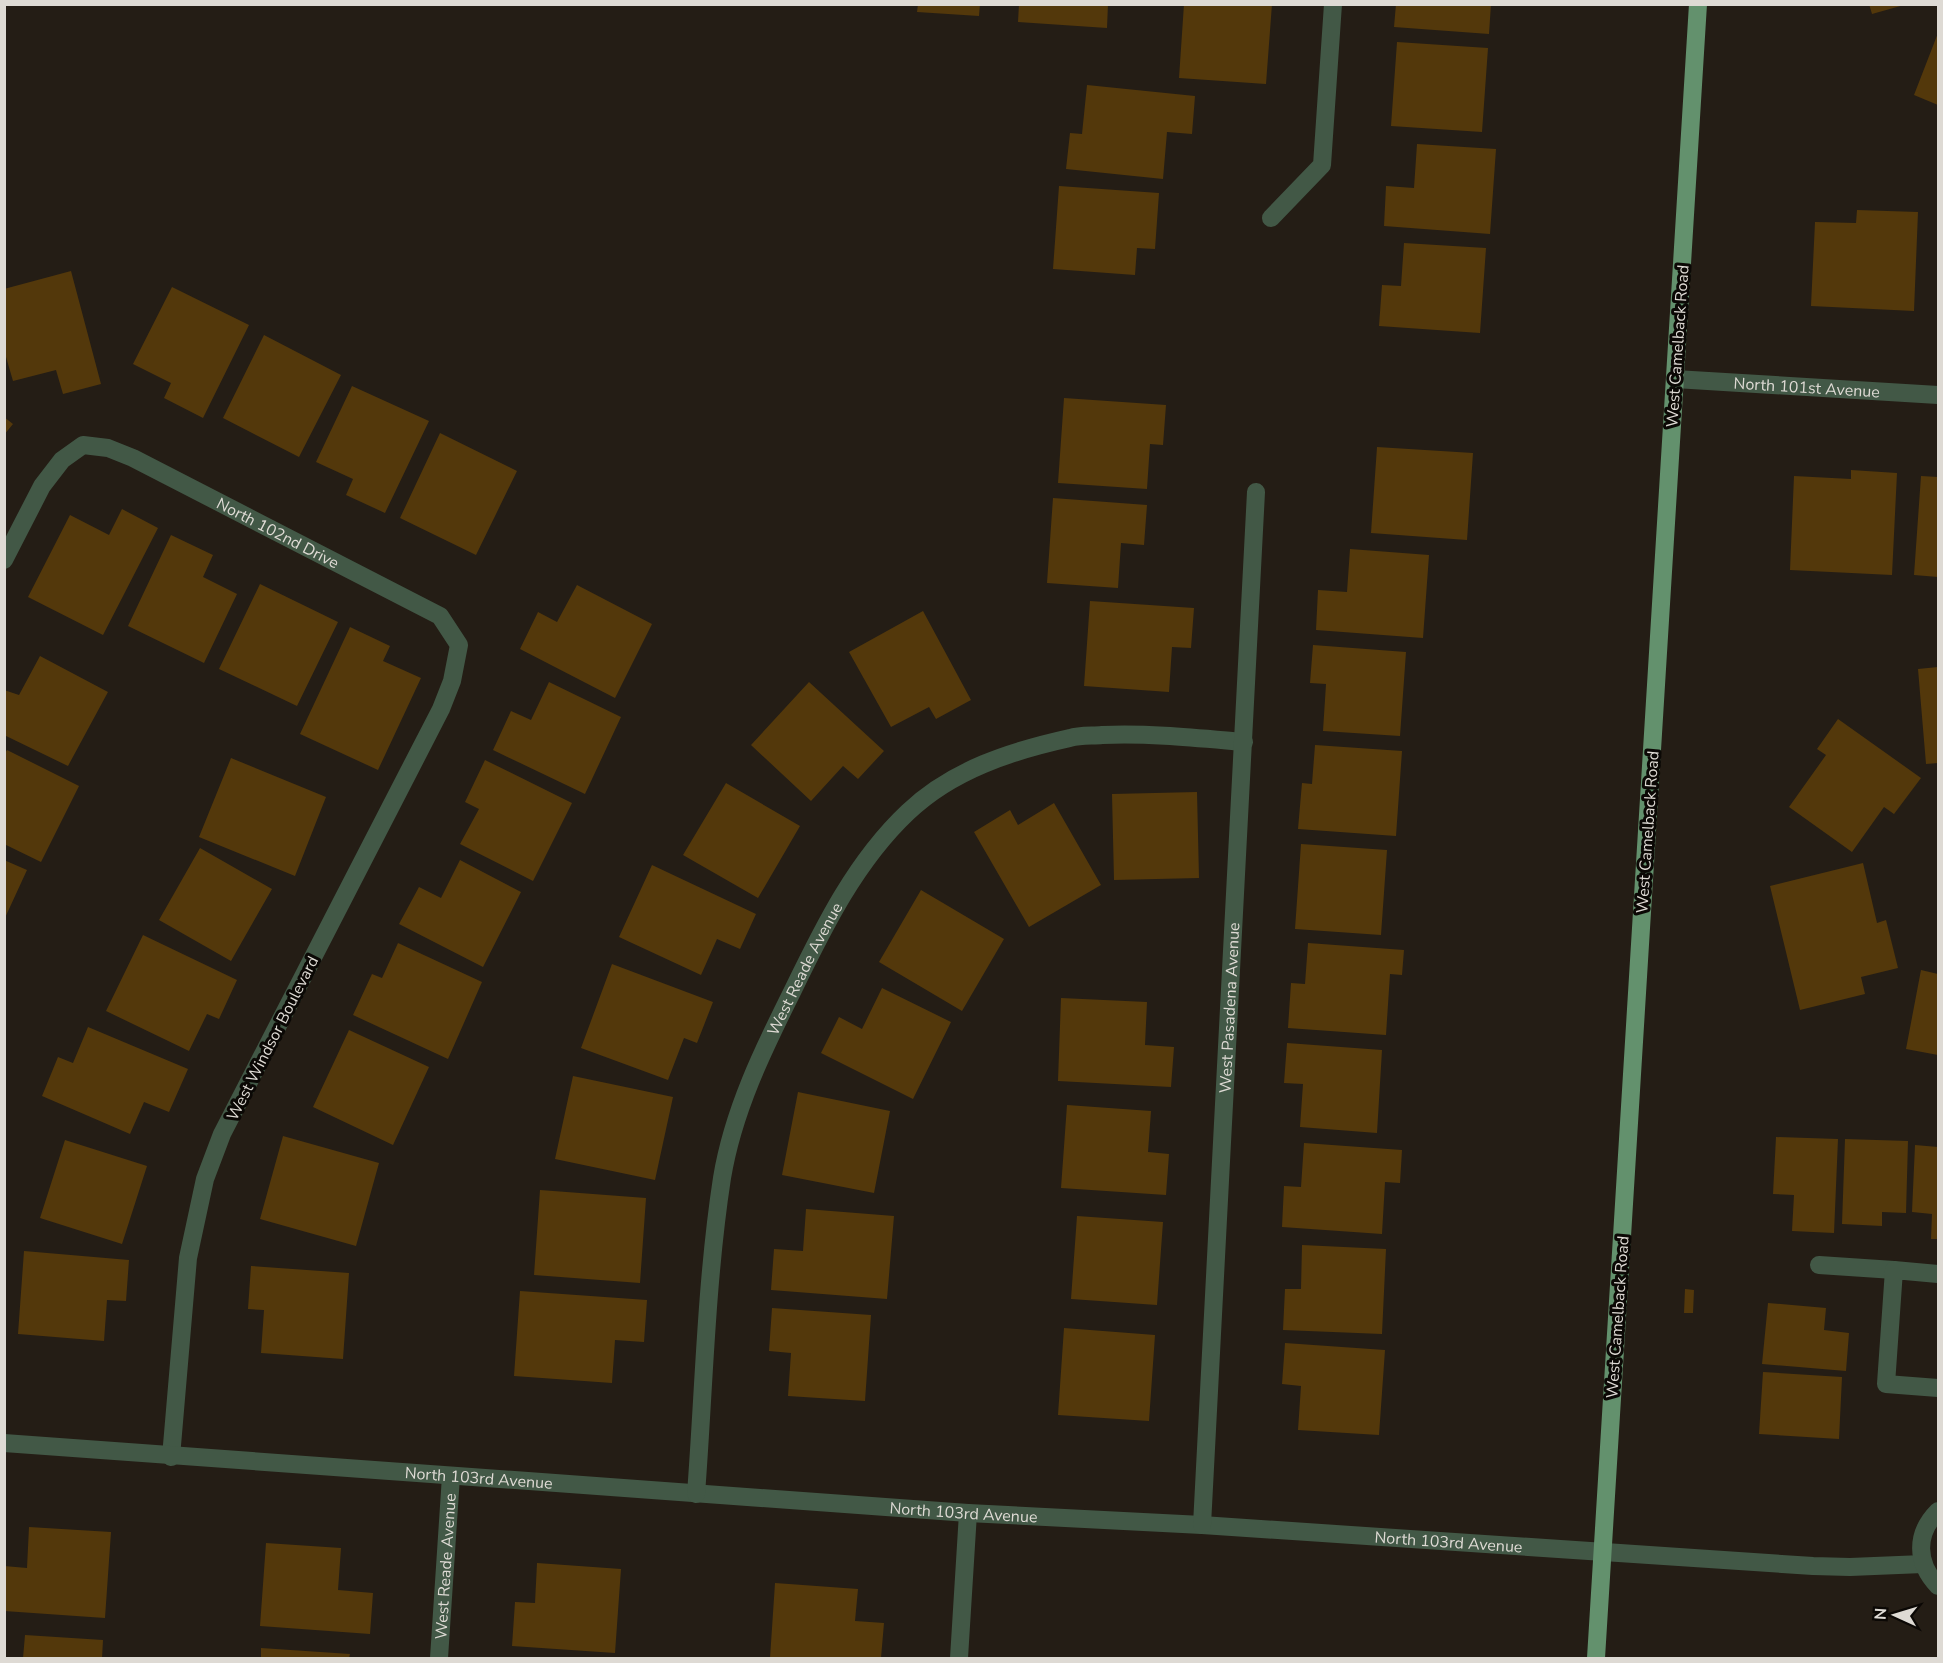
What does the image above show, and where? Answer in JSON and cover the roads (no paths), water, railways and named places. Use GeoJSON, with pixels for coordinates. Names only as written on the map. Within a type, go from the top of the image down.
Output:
{"type":"FeatureCollection","features":[{"type":"Feature","properties":{"kind":"main road","name":"West Camelback Road"},"geometry":{"type":"LineString","coordinates":[[1596,1659],[1698,4]]}},
{"type":"Feature","properties":{"kind":"street"},"geometry":{"type":"LineString","coordinates":[[1271,218],[1322,165],[1333,4]]}},
{"type":"Feature","properties":{"kind":"street","name":"North 101st Avenue"},"geometry":{"type":"LineString","coordinates":[[1675,379],[1938,395]]}},
{"type":"Feature","properties":{"kind":"street","name":"North 102nd Drive"},"geometry":{"type":"LineString","coordinates":[[4,560],[42,486],[62,460],[82,444],[108,448],[133,458],[440,616],[459,645]]}},
{"type":"Feature","properties":{"kind":"street","name":"West Pasadena Avenue"},"geometry":{"type":"LineString","coordinates":[[1203,1526],[1256,492]]}},
{"type":"Feature","properties":{"kind":"street","name":"West Windsor Boulevard"},"geometry":{"type":"LineString","coordinates":[[171,1457],[188,1258],[205,1179],[222,1134],[441,709],[452,681],[459,645]]}},
{"type":"Feature","properties":{"kind":"street","name":"West Reade Avenue"},"geometry":{"type":"LineString","coordinates":[[696,1494],[712,1270],[722,1177],[733,1128],[752,1076],[801,974],[849,884],[873,848],[909,810],[954,777],[997,758],[1073,737],[1141,734],[1244,742]]}},
{"type":"Feature","properties":{"kind":"street"},"geometry":{"type":"LineString","coordinates":[[1820,1265],[1938,1274]]}},
{"type":"Feature","properties":{"kind":"street"},"geometry":{"type":"LineString","coordinates":[[1894,1270],[1886,1384],[1938,1388]]}},
{"type":"Feature","properties":{"kind":"street","name":"North 103rd Avenue"},"geometry":{"type":"LineString","coordinates":[[4,1443],[171,1457],[968,1513],[1813,1566],[1923,1564]]}},
{"type":"Feature","properties":{"kind":"street","name":"West Reade Avenue"},"geometry":{"type":"LineString","coordinates":[[439,1659],[450,1476]]}},
{"type":"Feature","properties":{"kind":"street"},"geometry":{"type":"LineString","coordinates":[[1938,1511],[1930,1519],[1923,1533],[1920,1548],[1923,1564],[1938,1586]]}},
{"type":"Feature","properties":{"kind":"street"},"geometry":{"type":"LineString","coordinates":[[959,1659],[968,1513]]}}]}
